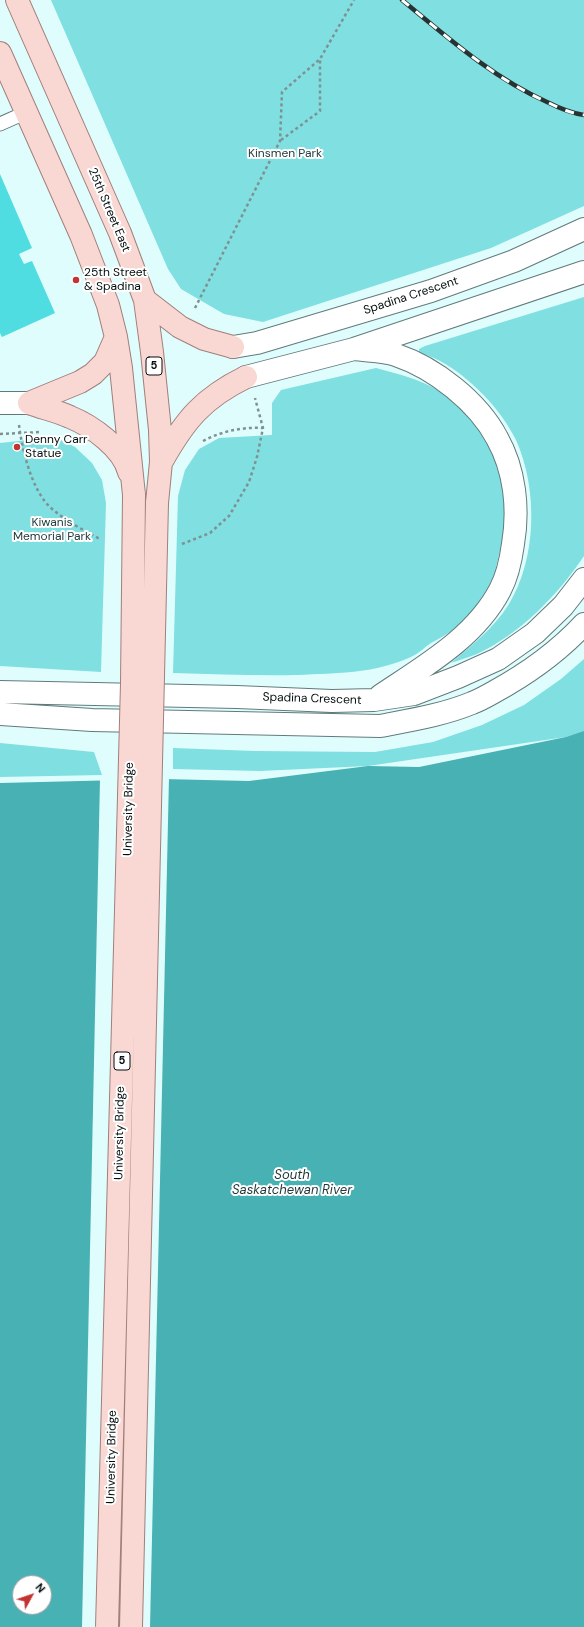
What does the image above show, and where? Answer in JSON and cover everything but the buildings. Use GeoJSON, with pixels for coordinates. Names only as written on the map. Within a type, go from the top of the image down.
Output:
{"type":"FeatureCollection","features":[{"type":"Feature","properties":{"kind":"main road","name":"25th Street East"},"geometry":{"type":"LineString","coordinates":[[17,0],[120,233],[145,300],[160,422],[161,462],[157,503]]}},
{"type":"Feature","properties":{"kind":"main road","name":"5"},"geometry":{"type":"LineString","coordinates":[[0,53],[97,273],[108,305],[116,338],[134,495]]}},
{"type":"Feature","properties":{"kind":"main road"},"geometry":{"type":"LineString","coordinates":[[145,300],[180,327],[204,339],[233,347]]}},
{"type":"Feature","properties":{"kind":"main road"},"geometry":{"type":"LineString","coordinates":[[15,403],[80,382],[94,374],[105,362],[116,338]]}},
{"type":"Feature","properties":{"kind":"main road"},"geometry":{"type":"LineString","coordinates":[[161,462],[179,431],[202,405],[225,387],[250,384]]}},
{"type":"Feature","properties":{"kind":"main road"},"geometry":{"type":"LineString","coordinates":[[15,403],[70,417],[95,430],[115,448],[128,467],[134,495]]}},
{"type":"Feature","properties":{"kind":"main road","name":"University Bridge"},"geometry":{"type":"LineString","coordinates":[[107,1627],[132,683],[134,495]]}},
{"type":"Feature","properties":{"kind":"main road","name":"University Bridge"},"geometry":{"type":"LineString","coordinates":[[131,1627],[157,503]]}},
{"type":"Feature","properties":{"kind":"street","name":"Spadina Crescent"},"geometry":{"type":"LineString","coordinates":[[233,347],[257,343],[431,291],[514,261],[584,229]]}},
{"type":"Feature","properties":{"kind":"street"},"geometry":{"type":"LineString","coordinates":[[250,384],[584,272]]}},
{"type":"Feature","properties":{"kind":"street"},"geometry":{"type":"LineString","coordinates":[[354,349],[395,355],[421,366],[448,382],[479,413],[497,438],[510,469],[515,497],[516,525],[511,556],[500,590],[479,621],[450,647],[425,666],[374,700]]}},
{"type":"Feature","properties":{"kind":"street","name":"Spadina Crescent"},"geometry":{"type":"LineString","coordinates":[[1,692],[237,697],[332,701],[374,700],[414,694],[458,678],[498,659],[535,633],[563,606],[584,579]]}},
{"type":"Feature","properties":{"kind":"street","name":"Spadina Crescent"},"geometry":{"type":"LineString","coordinates":[[0,714],[92,720],[380,726],[426,717],[473,703],[508,685],[538,664],[567,642],[584,624]]}},
{"type":"Feature","properties":{"kind":"lane"},"geometry":{"type":"LineString","coordinates":[[0,124],[27,112]]}},
{"type":"Feature","properties":{"kind":"path"},"geometry":{"type":"LineString","coordinates":[[201,313],[194,310],[280,141],[282,92],[320,59],[354,0]]}},
{"type":"Feature","properties":{"kind":"path"},"geometry":{"type":"LineString","coordinates":[[280,141],[320,111],[320,59]]}},
{"type":"Feature","properties":{"kind":"path"},"geometry":{"type":"LineString","coordinates":[[182,544],[210,533],[229,516],[249,482],[257,457],[263,428],[250,384]]}},
{"type":"Feature","properties":{"kind":"path"},"geometry":{"type":"LineString","coordinates":[[15,403],[26,465],[37,488],[50,507],[77,528],[100,540]]}},
{"type":"Feature","properties":{"kind":"path"},"geometry":{"type":"LineString","coordinates":[[198,444],[217,434],[247,428],[263,428]]}},
{"type":"Feature","properties":{"kind":"path"},"geometry":{"type":"LineString","coordinates":[[0,434],[47,432]]}},
{"type":"Feature","properties":{"kind":"green space","name":"Kinsmen Park"},"geometry":{"type":"Polygon","coordinates":[[[51,0],[584,0],[584,206],[491,248],[263,322],[224,314],[181,289],[168,269],[51,0]]]}},
{"type":"Feature","properties":{"kind":"green space"},"geometry":{"type":"Polygon","coordinates":[[[584,297],[584,556],[574,571],[550,599],[523,624],[493,646],[477,654],[451,663],[497,621],[509,604],[518,586],[525,566],[529,545],[531,501],[523,459],[512,432],[502,417],[478,389],[465,378],[440,361],[419,353],[419,349],[584,297]]]}},
{"type":"Feature","properties":{"kind":"green space"},"geometry":{"type":"Polygon","coordinates":[[[376,368],[417,380],[439,391],[458,406],[475,424],[487,443],[497,465],[505,511],[503,535],[495,573],[481,599],[468,616],[452,631],[431,643],[413,656],[384,666],[356,672],[297,675],[173,673],[178,496],[185,470],[199,449],[219,438],[272,435],[272,403],[281,390],[376,368]]]}},
{"type":"Feature","properties":{"kind":"green space","name":"Kiwanis Memorial Park"},"geometry":{"type":"Polygon","coordinates":[[[55,437],[75,447],[92,463],[102,480],[106,503],[101,672],[0,666],[0,443],[55,437]]]}},
{"type":"Feature","properties":{"kind":"green space"},"geometry":{"type":"Polygon","coordinates":[[[584,659],[584,732],[566,737],[368,766],[260,771],[173,769],[173,748],[255,751],[375,752],[433,742],[482,725],[524,705],[561,679],[584,659]]]}},
{"type":"Feature","properties":{"kind":"green space"},"geometry":{"type":"Polygon","coordinates":[[[0,743],[94,752],[102,775],[0,777],[0,743]]]}},
{"type":"Feature","properties":{"kind":"water","name":"South Saskatchewan River"},"geometry":{"type":"Polygon","coordinates":[[[584,731],[584,1627],[0,1627],[0,783],[162,779],[249,781],[368,766],[419,767],[566,737],[584,731]]]}},
{"type":"Feature","properties":{"kind":"pier"},"geometry":{"type":"Polygon","coordinates":[[[169,777],[150,1627],[82,1627],[100,779],[169,777]]]}},
{"type":"Feature","properties":{"kind":"railway"},"geometry":{"type":"LineString","coordinates":[[402,0],[489,69],[527,92],[569,112],[584,115]]}},
{"type":"Feature","properties":{"kind":"place","name":"25th Street & Spadina"},"geometry":{"type":"Point","coordinates":[76,280]}},
{"type":"Feature","properties":{"kind":"place","name":"Denny Carr Statue"},"geometry":{"type":"Point","coordinates":[17,447]}}]}
